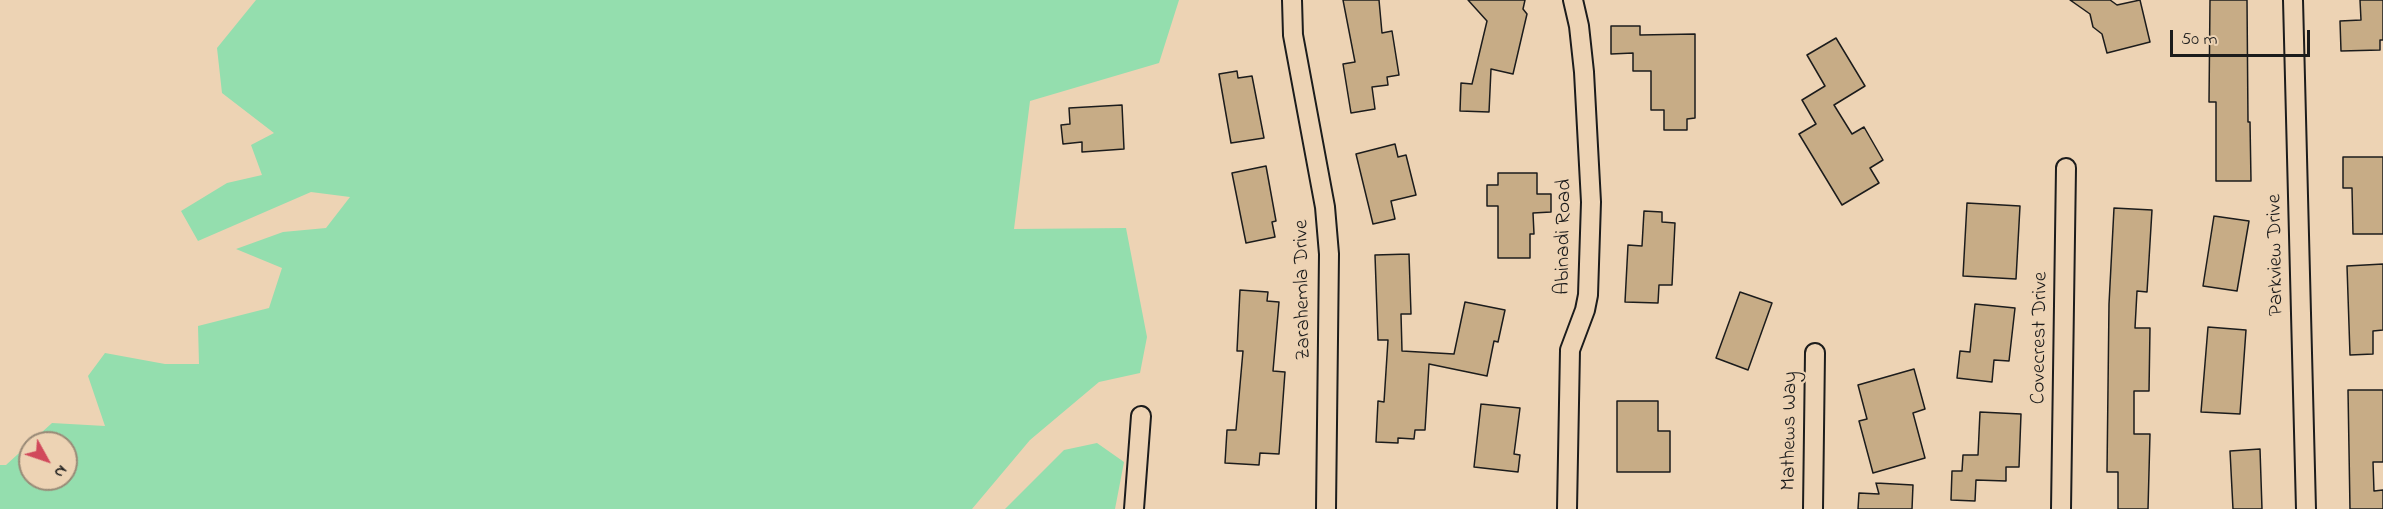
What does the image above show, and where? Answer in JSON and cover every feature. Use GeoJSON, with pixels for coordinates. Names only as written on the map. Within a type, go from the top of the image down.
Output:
{"type":"FeatureCollection","features":[{"type":"Feature","properties":{"kind":"street","name":"Zarahemla Drive"},"geometry":{"type":"LineString","coordinates":[[1292,0],[1293,35],[1325,207],[1329,254],[1326,509]]}},
{"type":"Feature","properties":{"kind":"street","name":"Abinadi Road"},"geometry":{"type":"LineString","coordinates":[[1567,509],[1570,350],[1585,310],[1588,295],[1591,202],[1584,72],[1574,0]]}},
{"type":"Feature","properties":{"kind":"street","name":"Parkview Drive"},"geometry":{"type":"LineString","coordinates":[[2293,0],[2306,509]]}},
{"type":"Feature","properties":{"kind":"street","name":"Covecrest Drive"},"geometry":{"type":"LineString","coordinates":[[2061,509],[2066,168]]}},
{"type":"Feature","properties":{"kind":"street","name":"Mathews Way"},"geometry":{"type":"LineString","coordinates":[[1812,509],[1815,353]]}},
{"type":"Feature","properties":{"kind":"street"},"geometry":{"type":"LineString","coordinates":[[1134,509],[1141,416]]}},
{"type":"Feature","properties":{"kind":"green space"},"geometry":{"type":"Polygon","coordinates":[[[256,0],[1179,0],[1159,63],[1030,101],[1014,229],[1126,228],[1147,337],[1140,373],[1099,382],[1030,440],[972,509],[0,509],[0,465],[6,465],[18,454],[18,491],[78,491],[78,431],[43,431],[52,423],[105,426],[88,376],[105,353],[165,364],[199,364],[198,326],[269,308],[282,268],[236,249],[283,232],[326,228],[350,197],[311,192],[198,241],[181,211],[227,183],[262,175],[251,145],[274,133],[222,93],[217,48],[256,0]]]}},
{"type":"Feature","properties":{"kind":"green space"},"geometry":{"type":"Polygon","coordinates":[[[1097,443],[1124,462],[1115,509],[1005,509],[1064,450],[1097,443]]]}},
{"type":"Feature","properties":{"kind":"building"},"geometry":{"type":"Polygon","coordinates":[[[1343,0],[1379,0],[1382,33],[1392,31],[1399,75],[1387,77],[1388,85],[1372,87],[1375,109],[1351,113],[1343,64],[1355,62],[1343,0]]]}},
{"type":"Feature","properties":{"kind":"building"},"geometry":{"type":"Polygon","coordinates":[[[1468,0],[1525,0],[1523,9],[1527,14],[1513,74],[1491,69],[1489,112],[1460,111],[1461,83],[1472,84],[1487,21],[1468,0]]]}},
{"type":"Feature","properties":{"kind":"building"},"geometry":{"type":"Polygon","coordinates":[[[2070,0],[2110,0],[2117,5],[2140,0],[2150,42],[2107,53],[2102,34],[2093,27],[2090,14],[2070,0]]]}},
{"type":"Feature","properties":{"kind":"building"},"geometry":{"type":"Polygon","coordinates":[[[2210,0],[2247,0],[2251,181],[2216,181],[2216,102],[2209,102],[2210,0]]]}},
{"type":"Feature","properties":{"kind":"building"},"geometry":{"type":"Polygon","coordinates":[[[2360,0],[2383,0],[2383,40],[2380,40],[2380,50],[2341,51],[2340,21],[2361,20],[2360,0]]]}},
{"type":"Feature","properties":{"kind":"building"},"geometry":{"type":"Polygon","coordinates":[[[1611,26],[1640,26],[1640,35],[1695,34],[1695,118],[1687,119],[1687,130],[1664,130],[1664,110],[1651,110],[1651,71],[1633,71],[1633,53],[1611,54],[1611,26]]]}},
{"type":"Feature","properties":{"kind":"building"},"geometry":{"type":"Polygon","coordinates":[[[1836,38],[1865,86],[1834,105],[1852,134],[1864,127],[1883,160],[1870,168],[1879,183],[1842,205],[1799,134],[1816,124],[1802,100],[1825,86],[1807,55],[1836,38]]]}},
{"type":"Feature","properties":{"kind":"building"},"geometry":{"type":"Polygon","coordinates":[[[1237,71],[1238,78],[1252,76],[1264,138],[1231,143],[1219,74],[1237,71]]]}},
{"type":"Feature","properties":{"kind":"building"},"geometry":{"type":"Polygon","coordinates":[[[1122,105],[1124,149],[1082,152],[1082,142],[1063,144],[1061,125],[1070,124],[1069,108],[1122,105]]]}},
{"type":"Feature","properties":{"kind":"building"},"geometry":{"type":"Polygon","coordinates":[[[1395,144],[1398,157],[1406,155],[1416,195],[1391,201],[1395,219],[1373,224],[1356,154],[1395,144]]]}},
{"type":"Feature","properties":{"kind":"building"},"geometry":{"type":"Polygon","coordinates":[[[2343,157],[2383,157],[2383,234],[2353,234],[2352,188],[2343,188],[2343,157]]]}},
{"type":"Feature","properties":{"kind":"building"},"geometry":{"type":"Polygon","coordinates":[[[1266,166],[1276,221],[1272,222],[1275,237],[1246,243],[1232,173],[1266,166]]]}},
{"type":"Feature","properties":{"kind":"building"},"geometry":{"type":"Polygon","coordinates":[[[1498,173],[1537,173],[1537,194],[1551,194],[1551,212],[1533,213],[1534,234],[1530,234],[1530,258],[1498,258],[1498,206],[1487,206],[1487,185],[1498,185],[1498,173]]]}},
{"type":"Feature","properties":{"kind":"building"},"geometry":{"type":"Polygon","coordinates":[[[1967,203],[2020,206],[2016,279],[1963,276],[1967,203]]]}},
{"type":"Feature","properties":{"kind":"building"},"geometry":{"type":"Polygon","coordinates":[[[2114,208],[2152,210],[2147,292],[2137,291],[2135,328],[2150,328],[2149,391],[2134,391],[2134,434],[2150,434],[2148,509],[2118,509],[2118,472],[2107,472],[2109,304],[2114,208]]]}},
{"type":"Feature","properties":{"kind":"building"},"geometry":{"type":"Polygon","coordinates":[[[1644,211],[1662,212],[1662,222],[1675,223],[1672,285],[1659,285],[1658,303],[1625,302],[1628,245],[1642,246],[1644,211]]]}},
{"type":"Feature","properties":{"kind":"building"},"geometry":{"type":"Polygon","coordinates":[[[2214,216],[2249,221],[2237,291],[2203,286],[2214,216]]]}},
{"type":"Feature","properties":{"kind":"building"},"geometry":{"type":"Polygon","coordinates":[[[1409,254],[1411,314],[1401,314],[1402,351],[1454,354],[1465,302],[1505,310],[1498,342],[1494,341],[1487,376],[1429,364],[1425,430],[1415,430],[1414,439],[1398,438],[1398,443],[1376,442],[1378,401],[1384,402],[1388,340],[1378,340],[1375,255],[1409,254]]]}},
{"type":"Feature","properties":{"kind":"building"},"geometry":{"type":"Polygon","coordinates":[[[2383,264],[2383,330],[2373,331],[2373,354],[2350,355],[2347,266],[2383,264]]]}},
{"type":"Feature","properties":{"kind":"building"},"geometry":{"type":"Polygon","coordinates":[[[1240,290],[1268,292],[1267,301],[1279,302],[1273,371],[1285,372],[1279,454],[1260,453],[1259,465],[1225,463],[1227,430],[1236,430],[1243,351],[1237,351],[1240,290]]]}},
{"type":"Feature","properties":{"kind":"building"},"geometry":{"type":"Polygon","coordinates":[[[1740,292],[1772,303],[1748,370],[1716,358],[1740,292]]]}},
{"type":"Feature","properties":{"kind":"building"},"geometry":{"type":"Polygon","coordinates":[[[1975,304],[2015,308],[2009,361],[1994,360],[1992,382],[1957,378],[1960,351],[1970,352],[1975,304]]]}},
{"type":"Feature","properties":{"kind":"building"},"geometry":{"type":"Polygon","coordinates":[[[2208,327],[2246,330],[2240,414],[2201,412],[2208,327]]]}},
{"type":"Feature","properties":{"kind":"building"},"geometry":{"type":"Polygon","coordinates":[[[1914,369],[1925,409],[1913,413],[1925,458],[1873,473],[1859,421],[1867,419],[1858,385],[1914,369]]]}},
{"type":"Feature","properties":{"kind":"building"},"geometry":{"type":"Polygon","coordinates":[[[2348,390],[2383,390],[2383,462],[2373,462],[2374,491],[2383,490],[2383,509],[2350,509],[2348,390]]]}},
{"type":"Feature","properties":{"kind":"building"},"geometry":{"type":"Polygon","coordinates":[[[1617,401],[1658,401],[1658,431],[1670,431],[1670,472],[1617,472],[1617,401]]]}},
{"type":"Feature","properties":{"kind":"building"},"geometry":{"type":"Polygon","coordinates":[[[1481,404],[1520,408],[1514,454],[1520,455],[1518,472],[1474,467],[1481,404]]]}},
{"type":"Feature","properties":{"kind":"building"},"geometry":{"type":"Polygon","coordinates":[[[1980,412],[2021,414],[2019,467],[2006,467],[2006,481],[1976,480],[1975,501],[1951,500],[1952,471],[1962,471],[1963,455],[1978,455],[1980,412]]]}},
{"type":"Feature","properties":{"kind":"building"},"geometry":{"type":"Polygon","coordinates":[[[2260,449],[2262,509],[2233,509],[2230,451],[2260,449]]]}},
{"type":"Feature","properties":{"kind":"building"},"geometry":{"type":"Polygon","coordinates":[[[1876,483],[1913,485],[1912,509],[1858,509],[1859,493],[1879,494],[1876,483]]]}}]}
